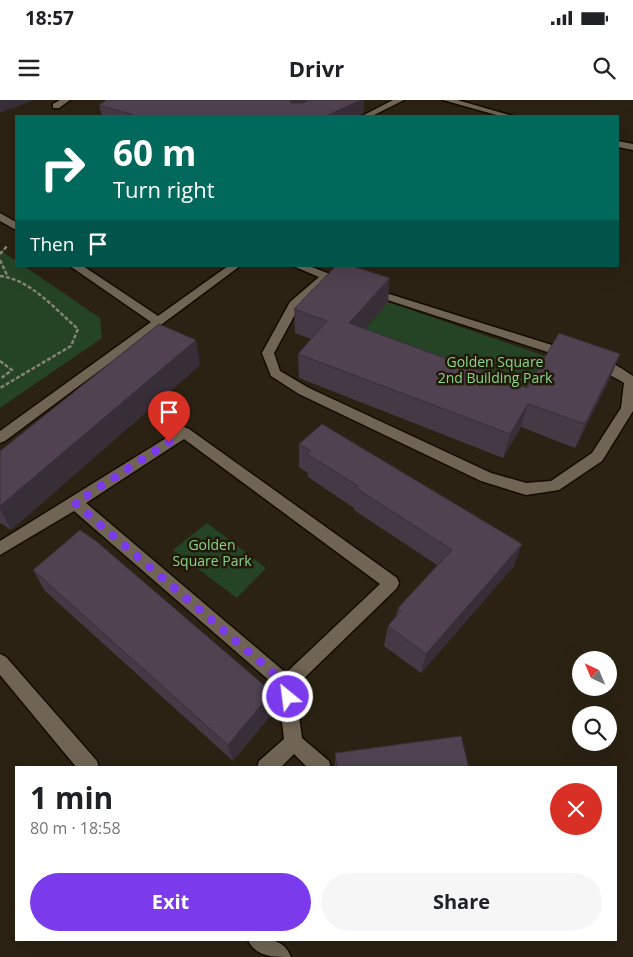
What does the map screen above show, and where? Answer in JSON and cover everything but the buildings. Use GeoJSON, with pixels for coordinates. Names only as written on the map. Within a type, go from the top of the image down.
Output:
{"type":"FeatureCollection","features":[{"type":"Feature","properties":{"kind":"street"},"geometry":{"type":"LineString","coordinates":[[56,106],[66,100]]}},
{"type":"Feature","properties":{"kind":"street"},"geometry":{"type":"LineString","coordinates":[[377,100],[389,105]]}},
{"type":"Feature","properties":{"kind":"street"},"geometry":{"type":"LineString","coordinates":[[368,115],[400,100]]}},
{"type":"Feature","properties":{"kind":"street"},"geometry":{"type":"LineString","coordinates":[[452,101],[505,115]]}},
{"type":"Feature","properties":{"kind":"street"},"geometry":{"type":"LineString","coordinates":[[619,144],[633,147]]}},
{"type":"Feature","properties":{"kind":"street"},"geometry":{"type":"LineString","coordinates":[[0,216],[15,226]]}},
{"type":"Feature","properties":{"kind":"street"},"geometry":{"type":"LineString","coordinates":[[76,267],[159,322]]}},
{"type":"Feature","properties":{"kind":"street"},"geometry":{"type":"LineString","coordinates":[[0,438],[234,267]]}},
{"type":"Feature","properties":{"kind":"street"},"geometry":{"type":"LineString","coordinates":[[301,267],[326,277],[610,368],[631,381],[628,408],[597,456],[554,486],[526,489],[486,477],[304,391],[275,373],[268,353],[294,305],[326,277]]}},
{"type":"Feature","properties":{"kind":"street"},"geometry":{"type":"LineString","coordinates":[[0,548],[75,503],[184,432],[391,583],[286,684]]}},
{"type":"Feature","properties":{"kind":"street"},"geometry":{"type":"LineString","coordinates":[[75,503],[286,684],[294,742],[321,766]]}},
{"type":"Feature","properties":{"kind":"street"},"geometry":{"type":"LineString","coordinates":[[0,662],[88,766]]}},
{"type":"Feature","properties":{"kind":"street"},"geometry":{"type":"LineString","coordinates":[[268,766],[294,742]]}},
{"type":"Feature","properties":{"kind":"street"},"geometry":{"type":"LineString","coordinates":[[260,941],[280,957]]}},
{"type":"Feature","properties":{"kind":"path"},"geometry":{"type":"LineString","coordinates":[[0,260],[7,275],[46,300],[78,329],[71,346],[0,388]]}},
{"type":"Feature","properties":{"kind":"path"},"geometry":{"type":"LineString","coordinates":[[0,276],[7,275]]}},
{"type":"Feature","properties":{"kind":"path"},"geometry":{"type":"LineString","coordinates":[[0,361],[12,370],[0,379]]}},
{"type":"Feature","properties":{"kind":"green space"},"geometry":{"type":"Polygon","coordinates":[[[0,250],[15,260],[15,267],[25,267],[100,318],[102,338],[0,408],[0,250]]]}},
{"type":"Feature","properties":{"kind":"green space","name":"Golden Square 2nd Building Park"},"geometry":{"type":"Polygon","coordinates":[[[388,302],[551,358],[520,412],[359,336],[388,302]]]}},
{"type":"Feature","properties":{"kind":"green space","name":"Golden Square Park"},"geometry":{"type":"Polygon","coordinates":[[[207,523],[266,568],[237,598],[173,550],[207,523]]]}},
{"type":"Feature","properties":{"kind":"route"},"geometry":{"type":"LineString","coordinates":[[169,442],[75,503],[286,684],[288,697]]}}]}
